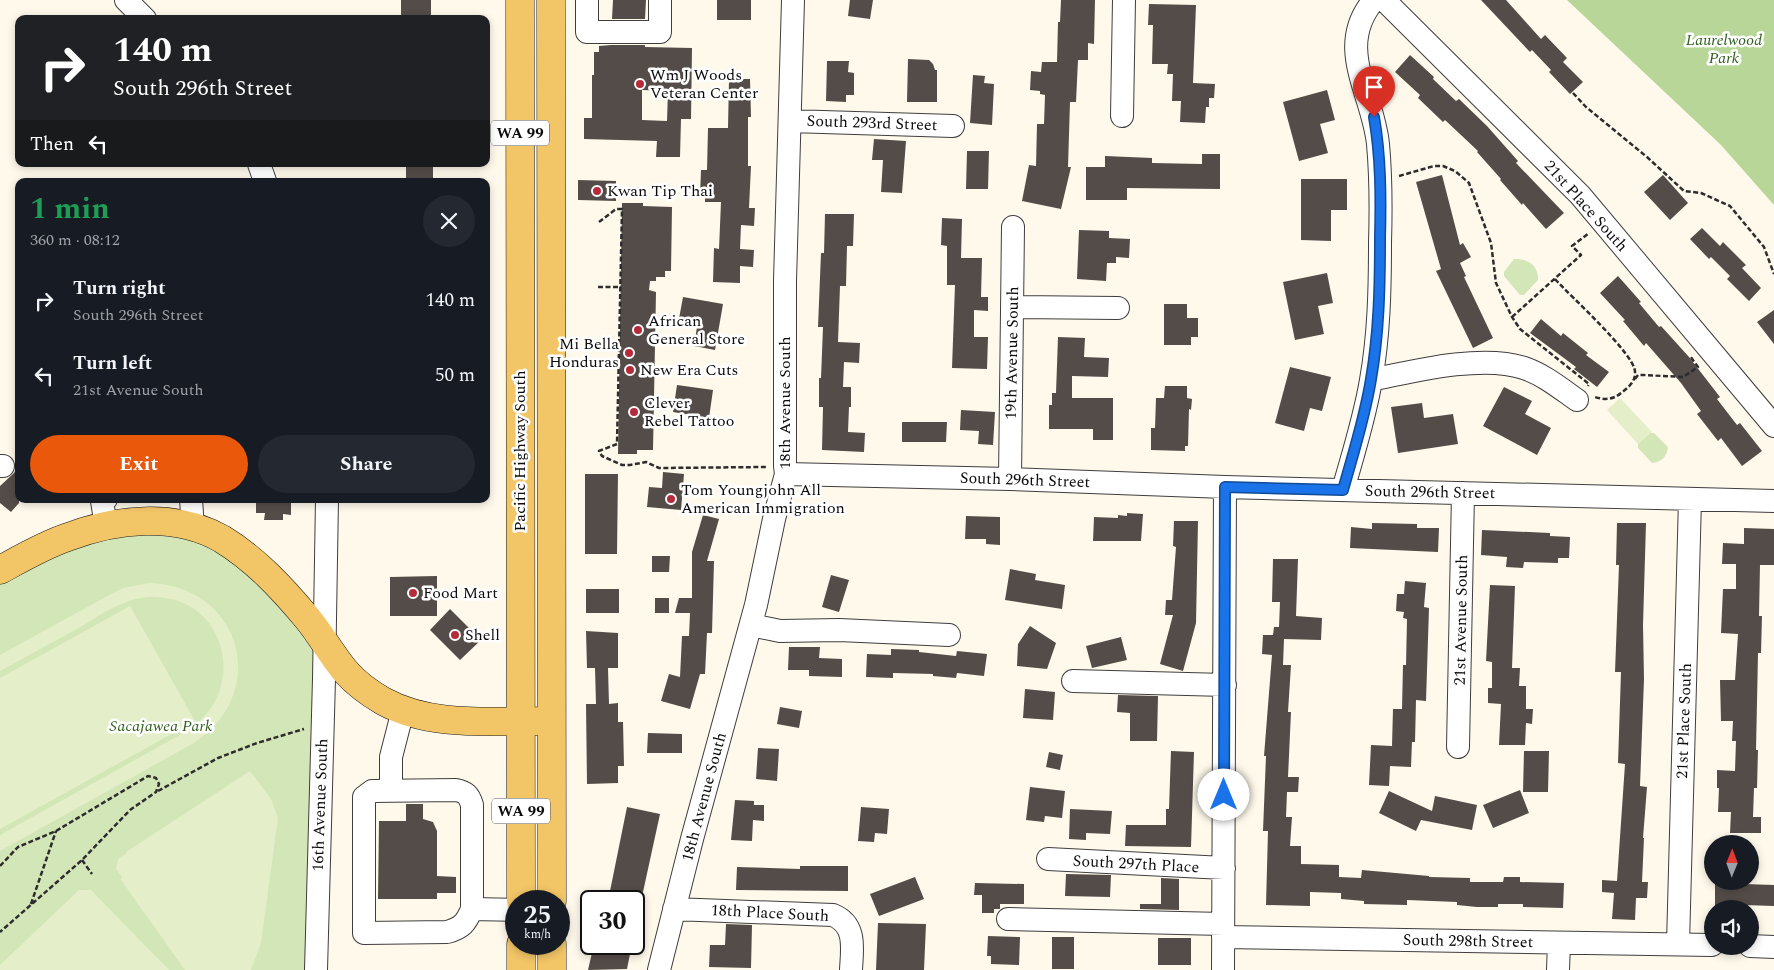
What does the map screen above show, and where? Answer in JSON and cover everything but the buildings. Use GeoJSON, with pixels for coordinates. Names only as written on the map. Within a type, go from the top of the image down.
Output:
{"type":"FeatureCollection","features":[{"type":"Feature","properties":{"kind":"main road","name":"Pacific Highway South"},"geometry":{"type":"LineString","coordinates":[[520,0],[521,890]]}},
{"type":"Feature","properties":{"kind":"main road"},"geometry":{"type":"LineString","coordinates":[[546,0],[551,31]]}},
{"type":"Feature","properties":{"kind":"main road","name":"Pacific Highway South"},"geometry":{"type":"LineString","coordinates":[[551,0],[552,890]]}},
{"type":"Feature","properties":{"kind":"main road"},"geometry":{"type":"LineString","coordinates":[[0,570],[41,548],[67,537],[119,523],[168,523],[204,531],[221,539],[256,565],[294,603],[348,673],[359,684],[384,701],[403,710],[446,720],[552,721]]}},
{"type":"Feature","properties":{"kind":"main road"},"geometry":{"type":"LineString","coordinates":[[521,955],[521,970]]}},
{"type":"Feature","properties":{"kind":"main road"},"geometry":{"type":"LineString","coordinates":[[552,955],[552,970]]}},
{"type":"Feature","properties":{"kind":"street"},"geometry":{"type":"LineString","coordinates":[[126,0],[141,15]]}},
{"type":"Feature","properties":{"kind":"street"},"geometry":{"type":"LineString","coordinates":[[587,0],[587,32],[660,32],[660,0]]}},
{"type":"Feature","properties":{"kind":"street","name":"18th Avenue South"},"geometry":{"type":"LineString","coordinates":[[659,970],[692,839],[751,625],[786,470],[785,281],[793,0]]}},
{"type":"Feature","properties":{"kind":"street"},"geometry":{"type":"LineString","coordinates":[[1122,116],[1124,0]]}},
{"type":"Feature","properties":{"kind":"street"},"geometry":{"type":"LineString","coordinates":[[1343,490],[1371,380],[1380,286],[1379,162],[1374,117],[1359,72],[1356,42],[1359,24],[1366,9],[1374,0]]}},
{"type":"Feature","properties":{"kind":"street","name":"21st Place South"},"geometry":{"type":"LineString","coordinates":[[1384,0],[1580,195],[1774,426]]}},
{"type":"Feature","properties":{"kind":"street","name":"South 293rd Street"},"geometry":{"type":"LineString","coordinates":[[790,121],[953,126]]}},
{"type":"Feature","properties":{"kind":"street","name":"19th Avenue South"},"geometry":{"type":"LineString","coordinates":[[1010,479],[1013,227]]}},
{"type":"Feature","properties":{"kind":"street"},"geometry":{"type":"LineString","coordinates":[[1012,307],[1118,308]]}},
{"type":"Feature","properties":{"kind":"street"},"geometry":{"type":"LineString","coordinates":[[1371,380],[1443,367],[1471,364],[1505,364],[1536,373],[1585,395]]}},
{"type":"Feature","properties":{"kind":"street","name":"South 296th Street"},"geometry":{"type":"LineString","coordinates":[[786,470],[1225,487],[1774,501]]}},
{"type":"Feature","properties":{"kind":"street"},"geometry":{"type":"LineString","coordinates":[[1222,970],[1225,487]]}},
{"type":"Feature","properties":{"kind":"street","name":"21st Avenue South"},"geometry":{"type":"LineString","coordinates":[[1458,747],[1464,493]]}},
{"type":"Feature","properties":{"kind":"street","name":"21st Place South"},"geometry":{"type":"LineString","coordinates":[[1678,944],[1690,499]]}},
{"type":"Feature","properties":{"kind":"street"},"geometry":{"type":"LineString","coordinates":[[102,503],[106,526]]}},
{"type":"Feature","properties":{"kind":"street"},"geometry":{"type":"LineString","coordinates":[[192,503],[192,528]]}},
{"type":"Feature","properties":{"kind":"street","name":"16th Avenue South"},"geometry":{"type":"LineString","coordinates":[[316,970],[327,503]]}},
{"type":"Feature","properties":{"kind":"street"},"geometry":{"type":"LineString","coordinates":[[751,625],[780,631],[839,630],[949,635]]}},
{"type":"Feature","properties":{"kind":"street"},"geometry":{"type":"LineString","coordinates":[[1073,681],[1225,685]]}},
{"type":"Feature","properties":{"kind":"street"},"geometry":{"type":"LineString","coordinates":[[390,790],[391,757],[403,710]]}},
{"type":"Feature","properties":{"kind":"street"},"geometry":{"type":"LineString","coordinates":[[456,790],[465,792],[470,797],[472,805],[472,909],[467,921],[459,929],[447,932],[364,933],[364,797],[372,791],[456,790]]}},
{"type":"Feature","properties":{"kind":"street","name":"South 297th Place"},"geometry":{"type":"LineString","coordinates":[[1048,859],[1224,868]]}},
{"type":"Feature","properties":{"kind":"street"},"geometry":{"type":"LineString","coordinates":[[472,909],[505,910]]}},
{"type":"Feature","properties":{"kind":"street","name":"18th Place South"},"geometry":{"type":"LineString","coordinates":[[674,909],[833,915],[840,918],[847,925],[851,933],[850,970]]}},
{"type":"Feature","properties":{"kind":"street","name":"South 298th Street"},"geometry":{"type":"LineString","coordinates":[[1008,919],[1223,930],[1559,943],[1704,945]]}},
{"type":"Feature","properties":{"kind":"street"},"geometry":{"type":"LineString","coordinates":[[1558,970],[1559,943]]}},
{"type":"Feature","properties":{"kind":"street"},"geometry":{"type":"LineString","coordinates":[[1759,946],[1774,947]]}},
{"type":"Feature","properties":{"kind":"path"},"geometry":{"type":"LineString","coordinates":[[1573,94],[1684,191],[1701,193],[1730,206],[1764,247],[1774,274]]}},
{"type":"Feature","properties":{"kind":"path"},"geometry":{"type":"LineString","coordinates":[[1395,179],[1408,172],[1434,166],[1443,166],[1455,171],[1469,183],[1490,243],[1496,283],[1512,317],[1520,329],[1589,384],[1585,395],[1610,399],[1617,396],[1638,375],[1683,378]]}},
{"type":"Feature","properties":{"kind":"path"},"geometry":{"type":"LineString","coordinates":[[599,222],[616,209],[622,210],[617,444],[599,451],[602,456],[622,465],[630,466],[646,462],[659,468],[786,470]]}},
{"type":"Feature","properties":{"kind":"path"},"geometry":{"type":"LineString","coordinates":[[1512,317],[1581,255],[1572,246]]}},
{"type":"Feature","properties":{"kind":"path"},"geometry":{"type":"LineString","coordinates":[[1555,279],[1630,358],[1635,367],[1636,374],[1633,382]]}},
{"type":"Feature","properties":{"kind":"path"},"geometry":{"type":"LineString","coordinates":[[598,287],[620,287]]}},
{"type":"Feature","properties":{"kind":"path"},"geometry":{"type":"LineString","coordinates":[[0,932],[82,860],[130,810],[156,792],[218,758],[257,742],[308,728]]}},
{"type":"Feature","properties":{"kind":"path"},"geometry":{"type":"LineString","coordinates":[[0,866],[18,847],[56,831],[148,776],[156,778],[159,784],[156,792]]}},
{"type":"Feature","properties":{"kind":"path"},"geometry":{"type":"LineString","coordinates":[[31,905],[56,831]]}},
{"type":"Feature","properties":{"kind":"path"},"geometry":{"type":"LineString","coordinates":[[82,860],[92,874]]}},
{"type":"Feature","properties":{"kind":"green space","name":"Laurelwood Park"},"geometry":{"type":"Polygon","coordinates":[[[1567,0],[1774,0],[1774,205],[1721,145],[1567,0]]]}},
{"type":"Feature","properties":{"kind":"green space"},"geometry":{"type":"Polygon","coordinates":[[[1514,259],[1524,260],[1532,264],[1537,271],[1538,280],[1524,295],[1520,295],[1504,276],[1504,272],[1514,259]]]}},
{"type":"Feature","properties":{"kind":"green space"},"geometry":{"type":"Polygon","coordinates":[[[1620,398],[1652,432],[1638,444],[1607,410],[1620,398]]]}},
{"type":"Feature","properties":{"kind":"green space"},"geometry":{"type":"Polygon","coordinates":[[[1650,433],[1654,433],[1668,447],[1663,458],[1652,463],[1638,448],[1638,444],[1650,433]]]}},
{"type":"Feature","properties":{"kind":"green space","name":"Sacajawea Park"},"geometry":{"type":"Polygon","coordinates":[[[204,531],[317,630],[316,970],[0,970],[0,570],[67,537],[204,531]]]}},
{"type":"Feature","properties":{"kind":"green space"},"geometry":{"type":"Polygon","coordinates":[[[149,583],[181,589],[206,602],[224,621],[235,645],[238,671],[233,697],[218,722],[194,743],[0,851],[0,835],[187,731],[207,713],[219,692],[223,670],[221,648],[212,627],[197,611],[176,600],[150,597],[140,598],[112,608],[0,671],[0,655],[123,588],[149,583]]]}},
{"type":"Feature","properties":{"kind":"green space"},"geometry":{"type":"Polygon","coordinates":[[[130,606],[195,721],[0,829],[0,678],[130,606]]]}},
{"type":"Feature","properties":{"kind":"green space"},"geometry":{"type":"Polygon","coordinates":[[[250,771],[271,799],[278,818],[261,943],[251,970],[185,970],[121,880],[122,877],[116,869],[118,859],[250,771]]]}},
{"type":"Feature","properties":{"kind":"green space"},"geometry":{"type":"Polygon","coordinates":[[[79,890],[91,890],[169,970],[0,970],[0,965],[79,890]]]}},
{"type":"Feature","properties":{"kind":"place","name":"Wm J Woods Veteran Center"},"geometry":{"type":"Point","coordinates":[640,84]}},
{"type":"Feature","properties":{"kind":"place","name":"Kwan Tip Thai"},"geometry":{"type":"Point","coordinates":[597,191]}},
{"type":"Feature","properties":{"kind":"place","name":"African General Store"},"geometry":{"type":"Point","coordinates":[638,330]}},
{"type":"Feature","properties":{"kind":"place","name":"Mi Bella Honduras"},"geometry":{"type":"Point","coordinates":[629,353]}},
{"type":"Feature","properties":{"kind":"place","name":"New Era Cuts"},"geometry":{"type":"Point","coordinates":[630,370]}},
{"type":"Feature","properties":{"kind":"place","name":"Clever Rebel Tattoo"},"geometry":{"type":"Point","coordinates":[634,412]}},
{"type":"Feature","properties":{"kind":"place","name":"Tom Youngjohn All American Immigration"},"geometry":{"type":"Point","coordinates":[671,499]}},
{"type":"Feature","properties":{"kind":"place","name":"Food Mart"},"geometry":{"type":"Point","coordinates":[413,593]}},
{"type":"Feature","properties":{"kind":"place","name":"Shell"},"geometry":{"type":"Point","coordinates":[455,635]}},
{"type":"Feature","properties":{"kind":"route"},"geometry":{"type":"LineString","coordinates":[[1224,795],[1225,487],[1343,490],[1371,380],[1376,339],[1380,286],[1380,186],[1378,138],[1374,117]]}}]}
